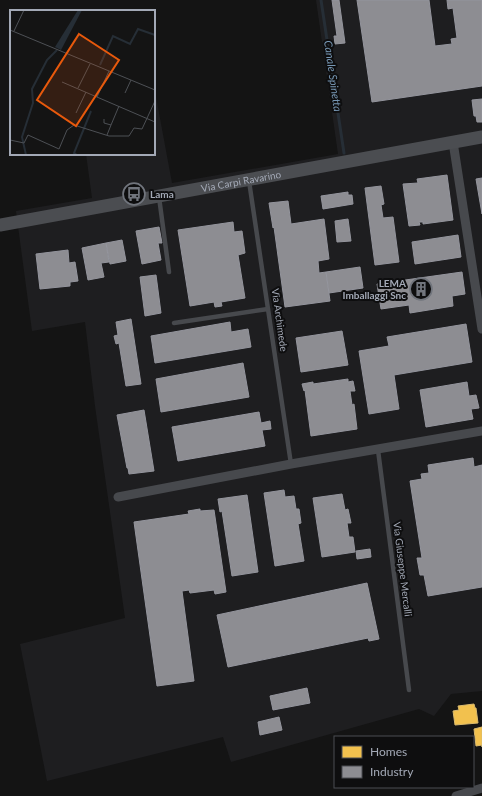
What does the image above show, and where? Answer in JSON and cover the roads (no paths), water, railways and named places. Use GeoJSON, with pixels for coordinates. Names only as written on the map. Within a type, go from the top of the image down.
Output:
{"type":"FeatureCollection","features":[{"type":"Feature","properties":{"kind":"main road","name":"Via Carpi Ravarino"},"geometry":{"type":"LineString","coordinates":[[0,225],[482,137]]}},
{"type":"Feature","properties":{"kind":"street"},"geometry":{"type":"LineString","coordinates":[[453,142],[482,329]]}},
{"type":"Feature","properties":{"kind":"street"},"geometry":{"type":"LineString","coordinates":[[118,497],[291,464],[482,431]]}},
{"type":"Feature","properties":{"kind":"street"},"geometry":{"type":"LineString","coordinates":[[456,796],[482,788]]}},
{"type":"Feature","properties":{"kind":"lane","name":"Via Archimede"},"geometry":{"type":"LineString","coordinates":[[248,179],[291,464]]}},
{"type":"Feature","properties":{"kind":"lane"},"geometry":{"type":"LineString","coordinates":[[159,196],[169,272]]}},
{"type":"Feature","properties":{"kind":"lane"},"geometry":{"type":"LineString","coordinates":[[174,324],[268,309]]}},
{"type":"Feature","properties":{"kind":"lane","name":"Via Giuseppe Mercalli"},"geometry":{"type":"LineString","coordinates":[[378,450],[409,690]]}},
{"type":"Feature","properties":{"kind":"waterway","name":"Canale Spinetta"},"geometry":{"type":"LineString","coordinates":[[321,0],[344,153]]}},
{"type":"Feature","properties":{"kind":"place","name":"Lama"},"geometry":{"type":"Point","coordinates":[134,194]}},
{"type":"Feature","properties":{"kind":"place","name":"LEMA Imballaggi Snc"},"geometry":{"type":"Point","coordinates":[421,289]}}]}
